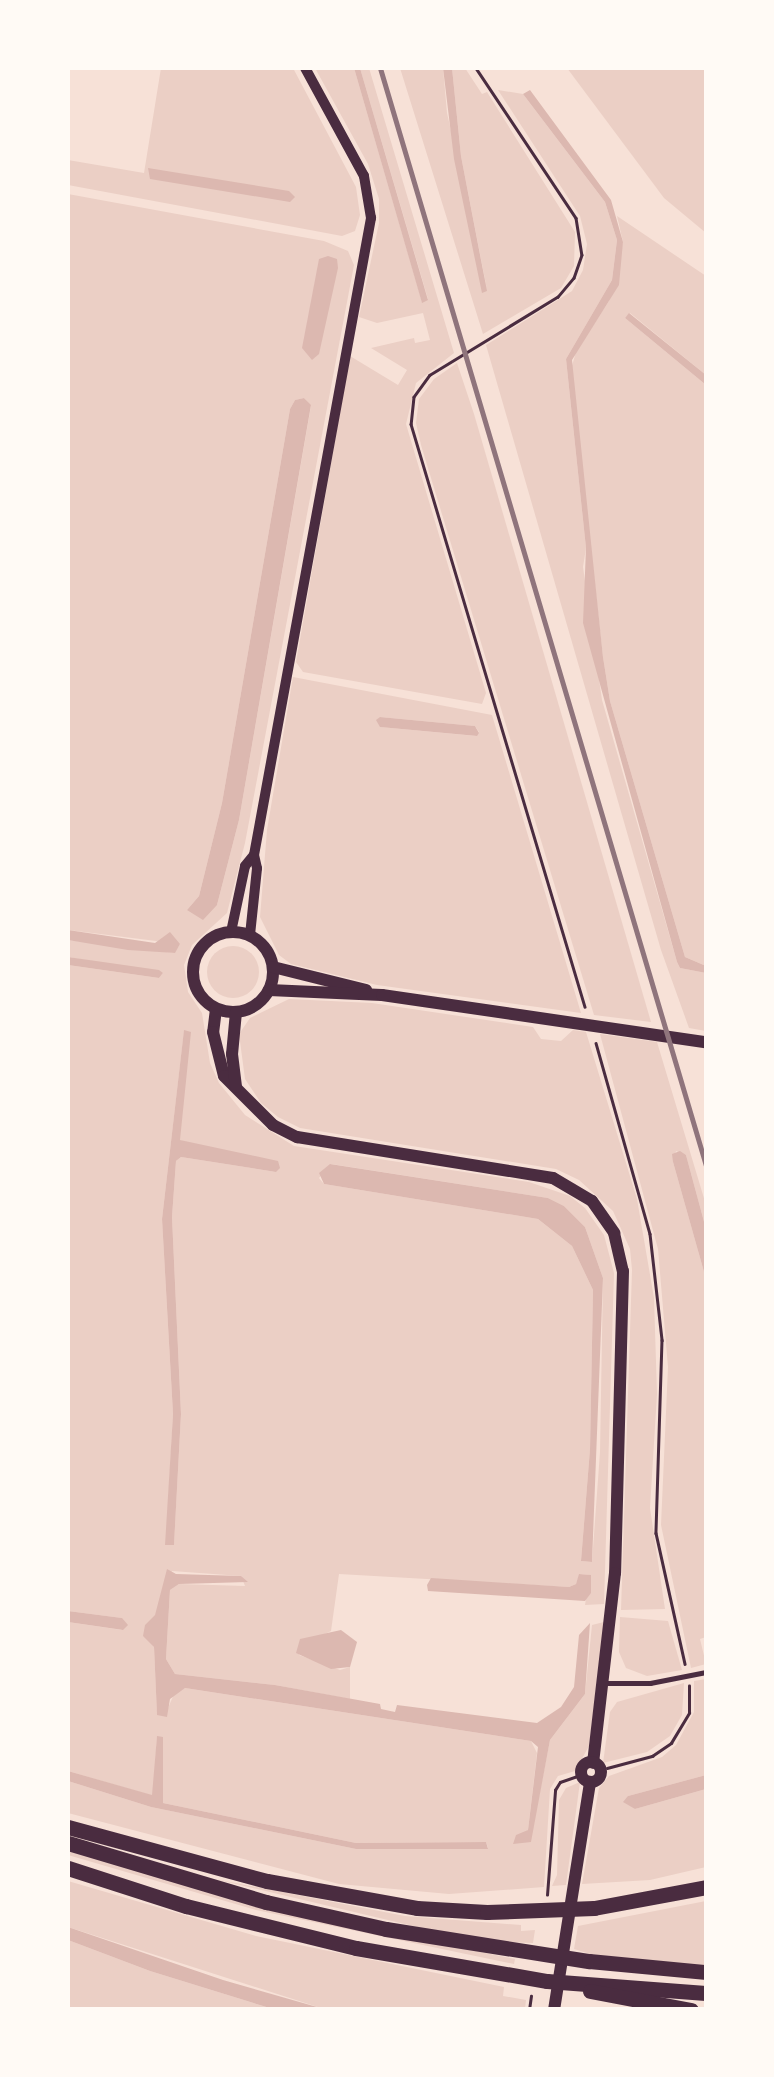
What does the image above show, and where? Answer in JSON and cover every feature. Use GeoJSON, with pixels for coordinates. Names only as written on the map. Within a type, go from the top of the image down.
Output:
{"type":"FeatureCollection","features":[{"type":"Feature","properties":{"kind":"highway"},"geometry":{"type":"LineString","coordinates":[[68,1827],[328,1894],[417,1908],[523,1912],[594,1908],[706,1887]]}},
{"type":"Feature","properties":{"kind":"highway"},"geometry":{"type":"LineString","coordinates":[[68,1844],[295,1909],[518,1951],[706,1972]]}},
{"type":"Feature","properties":{"kind":"highway"},"geometry":{"type":"LineString","coordinates":[[68,1868],[287,1932],[540,1983],[706,1993]]}},
{"type":"Feature","properties":{"kind":"highway"},"geometry":{"type":"LineString","coordinates":[[585,1986],[691,2010]]}},
{"type":"Feature","properties":{"kind":"street"},"geometry":{"type":"LineString","coordinates":[[250,936],[257,868],[254,855],[372,218],[364,176],[305,68]]}},
{"type":"Feature","properties":{"kind":"street"},"geometry":{"type":"LineString","coordinates":[[231,932],[245,866],[254,855]]}},
{"type":"Feature","properties":{"kind":"street"},"geometry":{"type":"LineString","coordinates":[[231,932],[250,936],[266,948],[273,967],[269,990],[255,1006],[236,1012],[216,1009],[198,991],[193,966],[204,944],[231,932]]}},
{"type":"Feature","properties":{"kind":"street"},"geometry":{"type":"LineString","coordinates":[[273,967],[382,995]]}},
{"type":"Feature","properties":{"kind":"street"},"geometry":{"type":"LineString","coordinates":[[269,990],[382,995],[706,1042]]}},
{"type":"Feature","properties":{"kind":"street"},"geometry":{"type":"LineString","coordinates":[[216,1009],[216,1053],[224,1076],[264,1118],[296,1137],[553,1178],[592,1201],[610,1224],[623,1271],[615,1574],[597,1766],[584,1766],[586,1778],[554,2010]]}},
{"type":"Feature","properties":{"kind":"street"},"geometry":{"type":"LineString","coordinates":[[236,1012],[232,1054],[236,1087]]}},
{"type":"Feature","properties":{"kind":"lane"},"geometry":{"type":"LineString","coordinates":[[606,1682],[650,1684],[706,1672]]}},
{"type":"Feature","properties":{"kind":"path"},"geometry":{"type":"LineString","coordinates":[[476,68],[576,218],[582,255],[574,278],[558,297],[430,375],[414,397],[411,424],[576,975]]}},
{"type":"Feature","properties":{"kind":"path"},"geometry":{"type":"LineString","coordinates":[[597,1766],[652,1756],[678,1735],[689,1713],[688,1676],[656,1533],[662,1340],[650,1234],[607,1079]]}},
{"type":"Feature","properties":{"kind":"path"},"geometry":{"type":"LineString","coordinates":[[545,1911],[555,1790],[564,1780],[586,1778]]}},
{"type":"Feature","properties":{"kind":"path"},"geometry":{"type":"LineString","coordinates":[[529,2010],[540,1983]]}},
{"type":"Feature","properties":{"kind":"shaded area"},"geometry":{"type":"Polygon","coordinates":[[[161,68],[293,68],[356,187],[360,215],[355,231],[342,236],[68,185],[68,160],[144,173],[161,68]]]}},
{"type":"Feature","properties":{"kind":"shaded area"},"geometry":{"type":"Polygon","coordinates":[[[315,68],[354,68],[422,302],[428,299],[360,68],[369,68],[454,353],[416,383],[406,424],[486,693],[482,704],[303,672],[296,662],[350,356],[398,385],[407,370],[371,348],[414,338],[415,343],[430,340],[423,313],[377,323],[359,317],[379,223],[379,199],[368,164],[315,68]]]}},
{"type":"Feature","properties":{"kind":"shaded area"},"geometry":{"type":"Polygon","coordinates":[[[354,68],[360,68],[428,300],[422,303],[354,68]]]}},
{"type":"Feature","properties":{"kind":"shaded area"},"geometry":{"type":"Polygon","coordinates":[[[400,68],[443,68],[447,113],[487,290],[461,156],[452,68],[465,68],[482,94],[487,92],[575,232],[574,266],[561,288],[483,334],[400,68]]]}},
{"type":"Feature","properties":{"kind":"shaded area"},"geometry":{"type":"Polygon","coordinates":[[[443,68],[452,68],[461,156],[487,291],[482,293],[454,159],[443,68]]]}},
{"type":"Feature","properties":{"kind":"shaded area"},"geometry":{"type":"Polygon","coordinates":[[[567,68],[706,68],[706,233],[664,198],[567,68]]]}},
{"type":"Feature","properties":{"kind":"shaded area"},"geometry":{"type":"Polygon","coordinates":[[[498,90],[523,94],[605,202],[617,240],[612,280],[566,359],[586,548],[583,567],[602,700],[677,962],[680,968],[706,973],[706,1031],[689,1028],[661,950],[486,345],[572,291],[583,270],[587,244],[580,216],[498,90]]]}},
{"type":"Feature","properties":{"kind":"shaded area"},"geometry":{"type":"Polygon","coordinates":[[[530,90],[611,200],[623,242],[619,285],[572,360],[603,657],[610,701],[685,957],[706,966],[706,973],[680,968],[677,962],[583,623],[586,548],[566,359],[612,280],[617,240],[605,202],[523,94],[530,90]]]}},
{"type":"Feature","properties":{"kind":"shaded area"},"geometry":{"type":"Polygon","coordinates":[[[148,168],[289,191],[295,197],[290,202],[150,179],[148,168]]]}},
{"type":"Feature","properties":{"kind":"shaded area"},"geometry":{"type":"Polygon","coordinates":[[[68,194],[324,241],[348,251],[354,265],[245,843],[227,913],[192,945],[184,965],[188,992],[202,1013],[210,1063],[219,1083],[245,1115],[294,1146],[529,1182],[570,1196],[585,1208],[604,1235],[614,1273],[604,1604],[585,1605],[590,1575],[580,1574],[576,1584],[569,1587],[339,1574],[331,1631],[305,1639],[299,1655],[340,1670],[350,1667],[350,1699],[275,1685],[175,1674],[166,1659],[170,1590],[179,1584],[245,1586],[241,1576],[172,1571],[147,1637],[154,1647],[157,1714],[168,1708],[174,1694],[185,1688],[531,1741],[537,1753],[528,1830],[523,1834],[530,1842],[550,1740],[585,1694],[592,1625],[604,1622],[589,1746],[575,1771],[558,1776],[550,1789],[544,1887],[449,1894],[339,1884],[68,1813],[68,1781],[151,1807],[356,1849],[488,1848],[486,1842],[356,1843],[163,1803],[163,1737],[157,1737],[153,1796],[68,1771],[68,1622],[122,1630],[122,1618],[68,1611],[68,965],[159,978],[163,973],[68,957],[68,940],[174,953],[180,944],[68,930],[68,194]],[[304,398],[295,400],[290,409],[222,803],[199,896],[187,910],[217,905],[239,820],[311,406],[304,398]],[[184,1031],[162,1219],[173,1414],[166,1545],[174,1544],[181,1414],[172,1217],[176,1161],[181,1157],[276,1172],[179,1140],[184,1031]],[[331,1164],[319,1178],[324,1184],[538,1219],[572,1246],[593,1290],[590,1449],[581,1561],[592,1562],[600,1452],[603,1278],[585,1227],[564,1206],[548,1198],[331,1164]]]}},
{"type":"Feature","properties":{"kind":"shaded area"},"geometry":{"type":"Polygon","coordinates":[[[617,216],[706,276],[706,375],[630,313],[625,318],[706,385],[706,966],[685,957],[610,701],[603,657],[571,369],[576,352],[609,301],[623,242],[617,216]]]}},
{"type":"Feature","properties":{"kind":"shaded area"},"geometry":{"type":"Polygon","coordinates":[[[319,259],[337,259],[338,268],[319,354],[312,360],[302,348],[319,259]]]}},
{"type":"Feature","properties":{"kind":"shaded area"},"geometry":{"type":"Polygon","coordinates":[[[629,313],[706,375],[706,385],[625,318],[629,313]]]}},
{"type":"Feature","properties":{"kind":"shaded area"},"geometry":{"type":"Polygon","coordinates":[[[457,363],[651,1022],[594,1015],[421,445],[416,423],[419,399],[434,379],[457,363]]]}},
{"type":"Feature","properties":{"kind":"shaded area"},"geometry":{"type":"Polygon","coordinates":[[[304,398],[311,405],[239,820],[217,905],[203,920],[187,910],[199,896],[222,803],[290,409],[295,400],[304,398]]]}},
{"type":"Feature","properties":{"kind":"shaded area"},"geometry":{"type":"Polygon","coordinates":[[[293,677],[492,715],[581,1013],[377,985],[291,964],[279,955],[260,917],[267,830],[293,677]],[[380,717],[380,727],[476,736],[479,732],[475,726],[380,717]]]}},
{"type":"Feature","properties":{"kind":"shaded area"},"geometry":{"type":"Polygon","coordinates":[[[380,717],[475,726],[479,733],[477,736],[380,727],[376,720],[380,717]]]}},
{"type":"Feature","properties":{"kind":"shaded area"},"geometry":{"type":"Polygon","coordinates":[[[68,930],[155,943],[170,932],[180,944],[175,953],[128,950],[68,940],[68,930]]]}},
{"type":"Feature","properties":{"kind":"shaded area"},"geometry":{"type":"Polygon","coordinates":[[[233,946],[251,954],[259,972],[251,990],[233,998],[215,990],[207,972],[215,954],[233,946]]]}},
{"type":"Feature","properties":{"kind":"shaded area"},"geometry":{"type":"Polygon","coordinates":[[[68,957],[163,973],[159,978],[68,965],[68,957]]]}},
{"type":"Feature","properties":{"kind":"shaded area"},"geometry":{"type":"Polygon","coordinates":[[[289,999],[372,1003],[533,1027],[541,1039],[561,1041],[573,1030],[586,1032],[637,1199],[654,1298],[657,1394],[650,1508],[665,1609],[621,1610],[632,1270],[630,1249],[613,1211],[579,1180],[556,1169],[300,1128],[278,1117],[261,1103],[245,1079],[239,1034],[250,1018],[289,999]]]}},
{"type":"Feature","properties":{"kind":"shaded area"},"geometry":{"type":"Polygon","coordinates":[[[184,1030],[191,1032],[180,1140],[278,1161],[280,1168],[276,1172],[181,1157],[176,1161],[172,1217],[181,1414],[174,1545],[165,1545],[173,1414],[162,1219],[184,1030]]]}},
{"type":"Feature","properties":{"kind":"shaded area"},"geometry":{"type":"Polygon","coordinates":[[[600,1034],[657,1042],[706,1205],[706,1229],[686,1155],[676,1151],[673,1162],[706,1279],[706,1637],[700,1639],[706,1664],[691,1668],[661,1525],[668,1367],[658,1249],[600,1034]]]}},
{"type":"Feature","properties":{"kind":"shaded area"},"geometry":{"type":"Polygon","coordinates":[[[680,1151],[686,1155],[706,1229],[706,1279],[673,1162],[672,1154],[680,1151]]]}},
{"type":"Feature","properties":{"kind":"shaded area"},"geometry":{"type":"Polygon","coordinates":[[[330,1164],[548,1198],[564,1206],[585,1227],[603,1278],[592,1562],[581,1561],[590,1449],[593,1290],[572,1246],[538,1219],[324,1184],[319,1173],[330,1164]]]}},
{"type":"Feature","properties":{"kind":"shaded area"},"geometry":{"type":"Polygon","coordinates":[[[167,1569],[176,1574],[241,1576],[248,1582],[179,1584],[170,1590],[166,1659],[175,1674],[275,1685],[380,1704],[381,1709],[395,1712],[397,1705],[537,1723],[561,1707],[574,1687],[579,1635],[590,1623],[585,1694],[550,1740],[531,1842],[513,1844],[516,1835],[528,1830],[538,1747],[531,1741],[185,1688],[170,1699],[167,1717],[157,1715],[154,1647],[143,1636],[145,1625],[155,1615],[167,1569]]]}},
{"type":"Feature","properties":{"kind":"shaded area"},"geometry":{"type":"Polygon","coordinates":[[[579,1574],[591,1575],[591,1593],[585,1601],[428,1591],[427,1585],[431,1578],[569,1587],[576,1584],[579,1574]]]}},
{"type":"Feature","properties":{"kind":"shaded area"},"geometry":{"type":"Polygon","coordinates":[[[68,1611],[122,1618],[128,1625],[123,1630],[68,1622],[68,1611]]]}},
{"type":"Feature","properties":{"kind":"shaded area"},"geometry":{"type":"Polygon","coordinates":[[[620,1617],[668,1621],[682,1670],[647,1676],[626,1668],[619,1652],[620,1617]]]}},
{"type":"Feature","properties":{"kind":"shaded area"},"geometry":{"type":"Polygon","coordinates":[[[341,1630],[357,1642],[350,1667],[331,1669],[296,1653],[300,1639],[341,1630]]]}},
{"type":"Feature","properties":{"kind":"shaded area"},"geometry":{"type":"Polygon","coordinates":[[[706,1679],[706,1775],[628,1796],[635,1809],[706,1789],[706,1867],[650,1880],[582,1884],[599,1788],[609,1776],[662,1757],[676,1745],[694,1712],[694,1681],[706,1679]]]}},
{"type":"Feature","properties":{"kind":"shaded area"},"geometry":{"type":"Polygon","coordinates":[[[684,1683],[682,1715],[670,1736],[647,1752],[603,1763],[610,1712],[617,1702],[684,1683]]]}},
{"type":"Feature","properties":{"kind":"shaded area"},"geometry":{"type":"Polygon","coordinates":[[[157,1736],[163,1737],[163,1803],[356,1843],[486,1842],[488,1849],[356,1849],[151,1807],[68,1781],[68,1771],[152,1795],[157,1736]]]}},
{"type":"Feature","properties":{"kind":"shaded area"},"geometry":{"type":"Polygon","coordinates":[[[706,1775],[706,1789],[635,1809],[623,1802],[628,1796],[706,1775]]]}},
{"type":"Feature","properties":{"kind":"shaded area"},"geometry":{"type":"Polygon","coordinates":[[[580,1782],[566,1885],[552,1886],[557,1875],[559,1800],[566,1788],[580,1782]]]}},
{"type":"Feature","properties":{"kind":"shaded area"},"geometry":{"type":"Polygon","coordinates":[[[68,1849],[257,1906],[515,1959],[514,1964],[256,1910],[68,1855],[68,1849]]]}},
{"type":"Feature","properties":{"kind":"shaded area"},"geometry":{"type":"Polygon","coordinates":[[[215,1879],[405,1916],[521,1925],[521,1931],[535,1930],[533,1943],[496,1942],[430,1930],[215,1879]]]}},
{"type":"Feature","properties":{"kind":"shaded area"},"geometry":{"type":"Polygon","coordinates":[[[68,1881],[256,1936],[504,1987],[503,1996],[526,2000],[525,2009],[324,2009],[68,1927],[68,1881]]]}},
{"type":"Feature","properties":{"kind":"shaded area"},"geometry":{"type":"Polygon","coordinates":[[[706,1901],[706,1967],[597,1956],[574,1949],[578,1926],[706,1901]]]}},
{"type":"Feature","properties":{"kind":"shaded area"},"geometry":{"type":"Polygon","coordinates":[[[68,1927],[223,1980],[324,2009],[273,2009],[150,1971],[68,1940],[68,1927]]]}},
{"type":"Feature","properties":{"kind":"shaded area"},"geometry":{"type":"Polygon","coordinates":[[[68,1940],[150,1971],[273,2009],[68,2009],[68,1940]]]}},
{"type":"Feature","properties":{"kind":"railway"},"geometry":{"type":"LineString","coordinates":[[380,68],[706,1166]]}}]}
